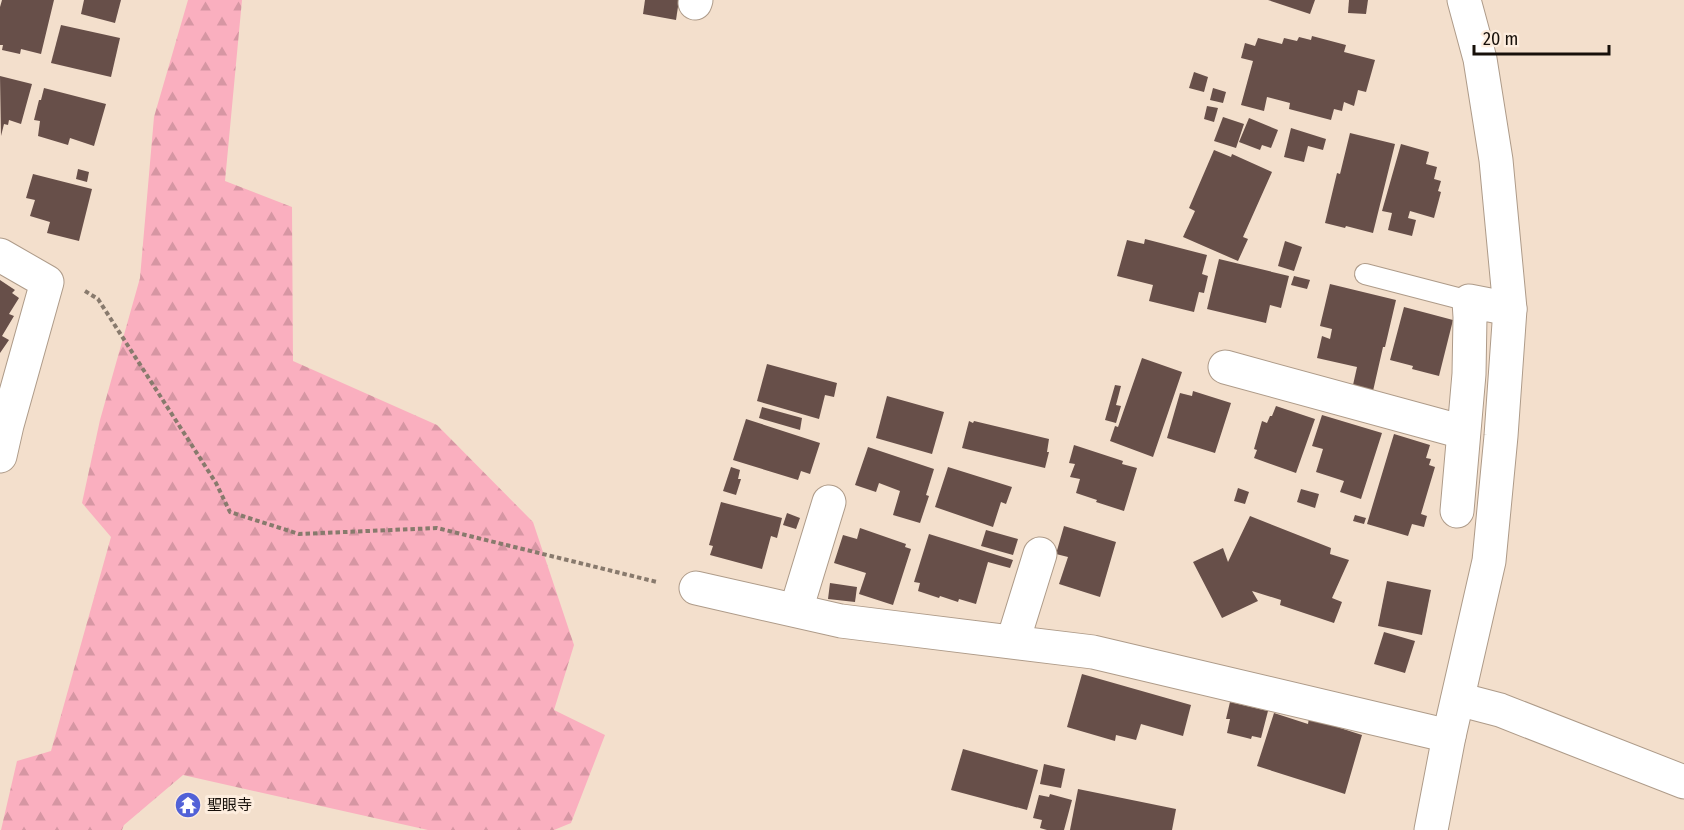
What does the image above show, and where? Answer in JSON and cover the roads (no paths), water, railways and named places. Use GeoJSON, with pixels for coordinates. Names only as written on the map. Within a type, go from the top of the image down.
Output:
{"type":"FeatureCollection","features":[{"type":"Feature","properties":{"kind":"street"},"geometry":{"type":"LineString","coordinates":[[1431,830],[1449,736],[1489,561],[1510,309],[1496,159],[1480,58],[1464,0]]}},
{"type":"Feature","properties":{"kind":"street"},"geometry":{"type":"LineString","coordinates":[[0,255],[47,282],[4,423],[0,456]]}},
{"type":"Feature","properties":{"kind":"street"},"geometry":{"type":"LineString","coordinates":[[1457,510],[1468,374],[1470,317],[1468,302],[1510,309]]}},
{"type":"Feature","properties":{"kind":"street"},"geometry":{"type":"LineString","coordinates":[[1225,367],[1463,432]]}},
{"type":"Feature","properties":{"kind":"street"},"geometry":{"type":"LineString","coordinates":[[796,610],[829,502]]}},
{"type":"Feature","properties":{"kind":"street"},"geometry":{"type":"LineString","coordinates":[[1014,641],[1040,554]]}},
{"type":"Feature","properties":{"kind":"street"},"geometry":{"type":"LineString","coordinates":[[696,588],[841,621],[1093,652],[1449,736]]}},
{"type":"Feature","properties":{"kind":"street"},"geometry":{"type":"LineString","coordinates":[[1458,699],[1500,710],[1684,782]]}},
{"type":"Feature","properties":{"kind":"lane"},"geometry":{"type":"LineString","coordinates":[[1365,274],[1468,302]]}},
{"type":"Feature","properties":{"kind":"place","name":"聖眼寺"},"geometry":{"type":"Point","coordinates":[188,805]}}]}
